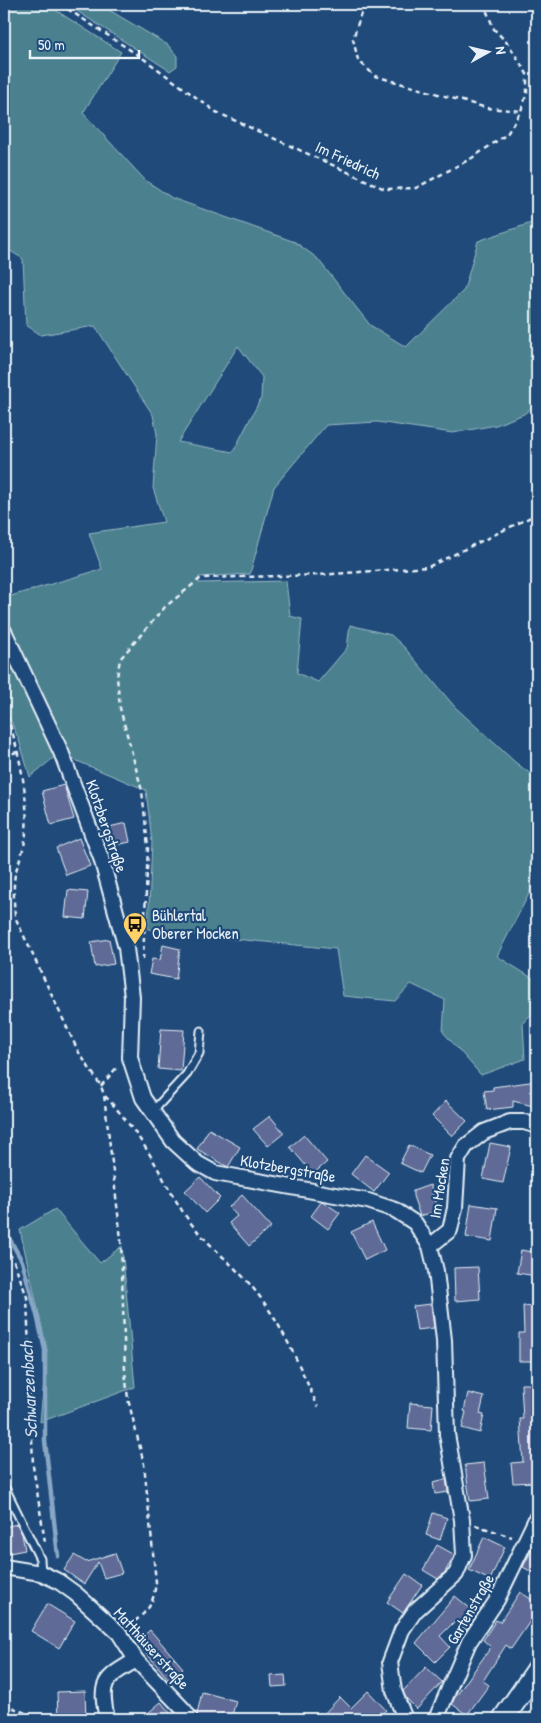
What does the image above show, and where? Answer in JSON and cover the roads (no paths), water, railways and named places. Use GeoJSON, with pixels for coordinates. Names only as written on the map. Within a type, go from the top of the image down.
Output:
{"type":"FeatureCollection","features":[{"type":"Feature","properties":{"kind":"main road"},"geometry":{"type":"LineString","coordinates":[[502,1719],[537,1670]]}},
{"type":"Feature","properties":{"kind":"street","name":"Klotzbergstraße"},"geometry":{"type":"LineString","coordinates":[[4,631],[61,752],[101,858],[126,948],[132,997],[130,1058],[143,1098],[152,1112],[173,1141],[197,1163],[215,1173],[368,1201],[395,1210],[416,1223],[430,1246],[436,1271],[444,1340],[446,1434],[462,1520],[464,1556],[456,1574],[415,1611],[402,1630],[390,1662],[394,1691],[405,1719]]}},
{"type":"Feature","properties":{"kind":"street","name":"Im Mocken"},"geometry":{"type":"LineString","coordinates":[[430,1246],[450,1230],[455,1208],[458,1159],[466,1146],[484,1132],[510,1122],[524,1122],[537,1126]]}},
{"type":"Feature","properties":{"kind":"street","name":"Gartenstraße"},"geometry":{"type":"LineString","coordinates":[[436,1719],[469,1642],[497,1600],[537,1517]]}},
{"type":"Feature","properties":{"kind":"street","name":"Matthäuserstraße"},"geometry":{"type":"LineString","coordinates":[[4,1567],[41,1573],[58,1581],[76,1594],[119,1633],[136,1660],[184,1710],[190,1719]]}},
{"type":"Feature","properties":{"kind":"street"},"geometry":{"type":"LineString","coordinates":[[107,1719],[103,1700],[104,1687],[112,1674],[136,1660]]}},
{"type":"Feature","properties":{"kind":"lane"},"geometry":{"type":"LineString","coordinates":[[152,1112],[187,1074],[199,1053],[200,1031]]}},
{"type":"Feature","properties":{"kind":"lane"},"geometry":{"type":"LineString","coordinates":[[4,1486],[40,1559],[41,1573]]}},
{"type":"Feature","properties":{"kind":"waterway","name":"Schwarzenbach"},"geometry":{"type":"LineString","coordinates":[[4,1229],[22,1261],[45,1350],[45,1441],[58,1556]]}},
{"type":"Feature","properties":{"kind":"place","name":"Bühlertal Oberer Mocken"},"geometry":{"type":"Point","coordinates":[135,945]}}]}
